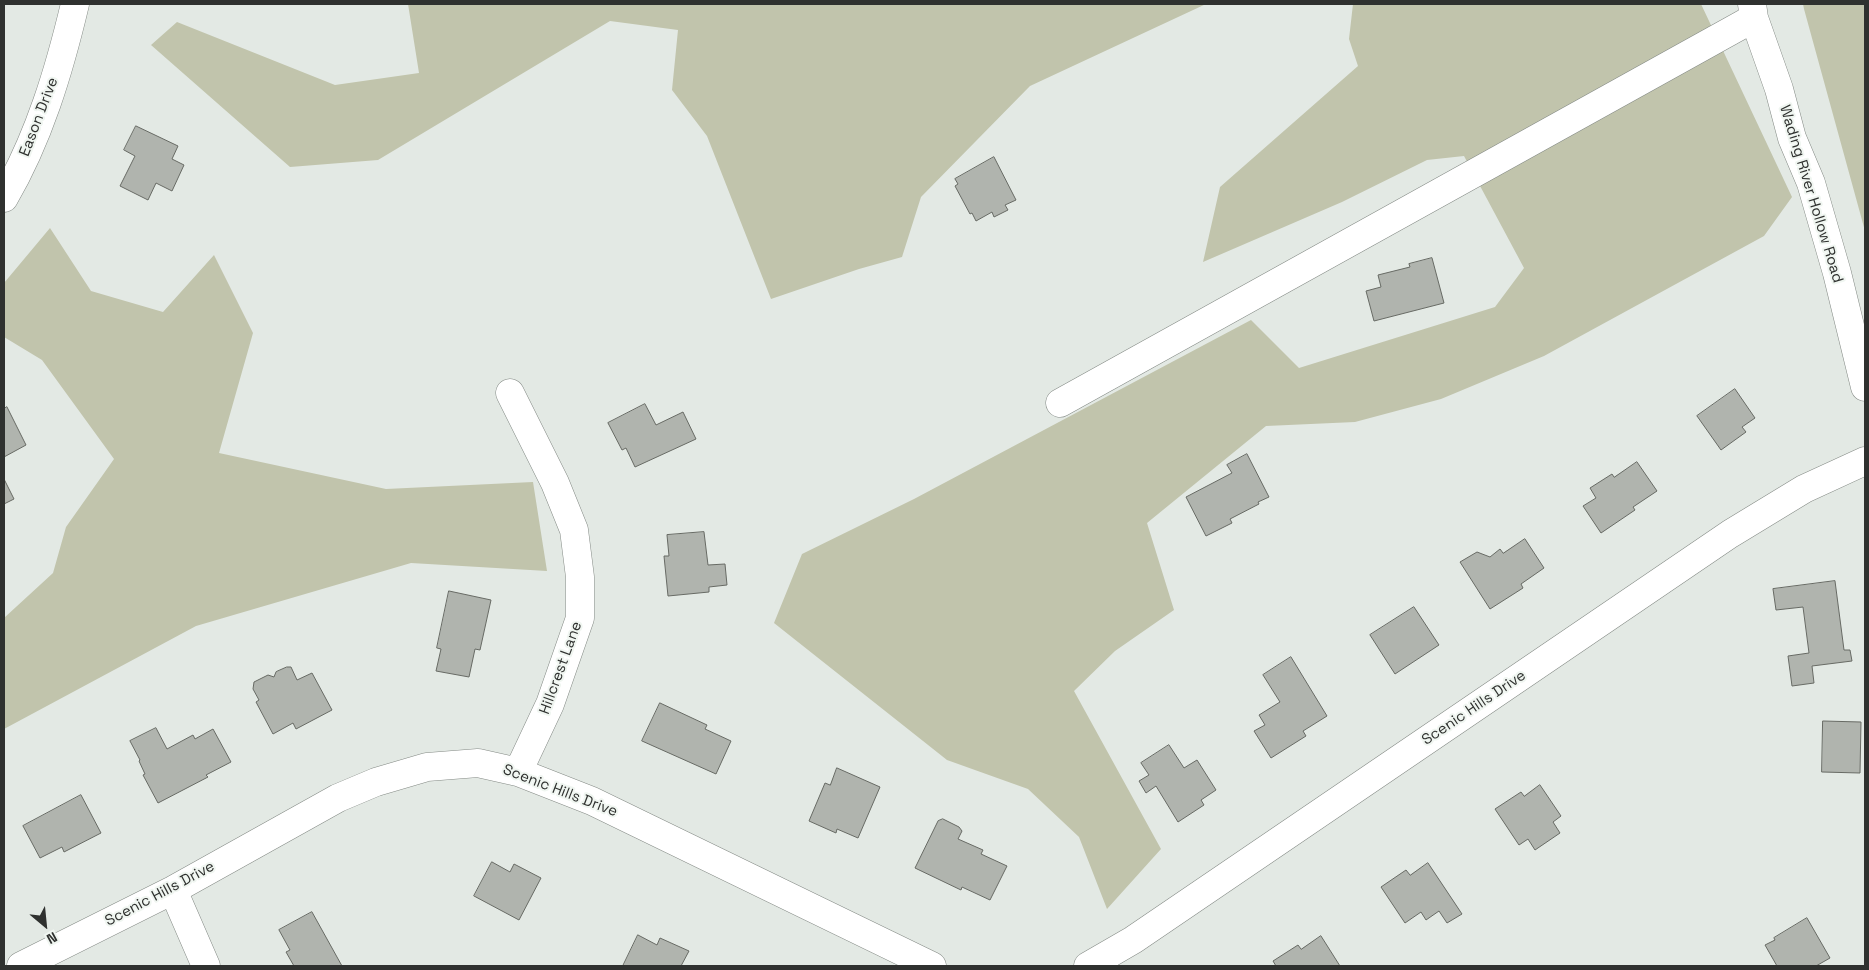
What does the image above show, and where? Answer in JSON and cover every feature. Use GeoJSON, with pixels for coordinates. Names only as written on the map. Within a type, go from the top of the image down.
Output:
{"type":"FeatureCollection","features":[{"type":"Feature","properties":{"kind":"street","name":"Eason Drive"},"geometry":{"type":"LineString","coordinates":[[4,198],[49,100],[75,4]]}},
{"type":"Feature","properties":{"kind":"street","name":"Wading River Hollow Road"},"geometry":{"type":"LineString","coordinates":[[1753,11],[1779,89],[1792,138],[1810,183],[1837,273],[1865,387]]}},
{"type":"Feature","properties":{"kind":"street"},"geometry":{"type":"LineString","coordinates":[[1060,404],[1753,11]]}},
{"type":"Feature","properties":{"kind":"street","name":"Hillcrest Lane"},"geometry":{"type":"LineString","coordinates":[[510,393],[555,483],[574,530],[580,577],[580,618],[550,704],[518,772]]}},
{"type":"Feature","properties":{"kind":"street","name":"Scenic Hills Drive"},"geometry":{"type":"LineString","coordinates":[[1088,966],[1133,940],[1730,534],[1804,489],[1865,461]]}},
{"type":"Feature","properties":{"kind":"street","name":"Scenic Hills Drive"},"geometry":{"type":"LineString","coordinates":[[21,966],[173,890],[338,798],[376,782],[427,767],[478,763],[518,772],[592,801],[932,966]]}},
{"type":"Feature","properties":{"kind":"street"},"geometry":{"type":"LineString","coordinates":[[173,890],[206,966]]}},
{"type":"Feature","properties":{"kind":"green space"},"geometry":{"type":"Polygon","coordinates":[[[408,4],[1206,4],[1030,86],[921,197],[902,257],[859,269],[771,299],[707,136],[672,90],[678,30],[610,21],[378,160],[290,167],[151,45],[177,22],[335,85],[419,73],[408,4]]]}},
{"type":"Feature","properties":{"kind":"green space"},"geometry":{"type":"Polygon","coordinates":[[[1353,4],[1701,4],[1792,197],[1764,236],[1544,356],[1441,399],[1355,422],[1266,426],[1147,523],[1174,610],[1115,651],[1074,691],[1161,849],[1107,909],[1079,837],[1028,789],[947,760],[774,623],[802,554],[914,499],[1251,320],[1299,368],[1495,307],[1524,268],[1464,156],[1427,160],[1342,202],[1203,262],[1220,187],[1358,66],[1349,39],[1353,4]]]}},
{"type":"Feature","properties":{"kind":"green space"},"geometry":{"type":"Polygon","coordinates":[[[1803,4],[1865,4],[1865,231],[1804,9],[1803,4]]]}},
{"type":"Feature","properties":{"kind":"green space"},"geometry":{"type":"Polygon","coordinates":[[[50,228],[91,291],[163,312],[214,255],[253,333],[219,453],[386,489],[533,482],[547,571],[411,563],[196,626],[4,729],[4,618],[53,573],[66,527],[114,459],[42,360],[4,337],[4,283],[50,228]]]}},
{"type":"Feature","properties":{"kind":"building"},"geometry":{"type":"Polygon","coordinates":[[[136,126],[178,146],[172,159],[184,165],[172,191],[156,183],[148,200],[120,186],[135,156],[124,150],[136,126]]]}},
{"type":"Feature","properties":{"kind":"building"},"geometry":{"type":"Polygon","coordinates":[[[994,157],[1016,200],[1005,205],[1008,210],[994,217],[992,212],[976,221],[972,213],[970,214],[955,186],[958,184],[955,179],[994,157]]]}},
{"type":"Feature","properties":{"kind":"building"},"geometry":{"type":"Polygon","coordinates":[[[1432,258],[1444,303],[1374,321],[1366,291],[1381,287],[1378,275],[1410,267],[1409,264],[1432,258]]]}},
{"type":"Feature","properties":{"kind":"building"},"geometry":{"type":"Polygon","coordinates":[[[1735,389],[1755,418],[1742,427],[1746,432],[1721,450],[1697,416],[1735,389]]]}},
{"type":"Feature","properties":{"kind":"building"},"geometry":{"type":"Polygon","coordinates":[[[645,404],[656,425],[683,412],[696,439],[635,467],[626,448],[622,450],[608,423],[645,404]]]}},
{"type":"Feature","properties":{"kind":"building"},"geometry":{"type":"Polygon","coordinates":[[[7,407],[26,445],[4,457],[4,409],[7,407]]]}},
{"type":"Feature","properties":{"kind":"building"},"geometry":{"type":"Polygon","coordinates":[[[1247,454],[1269,497],[1230,519],[1232,523],[1206,536],[1186,497],[1232,473],[1227,465],[1247,454]]]}},
{"type":"Feature","properties":{"kind":"building"},"geometry":{"type":"Polygon","coordinates":[[[1637,462],[1657,491],[1633,507],[1635,510],[1601,533],[1583,506],[1596,498],[1590,488],[1612,474],[1614,477],[1637,462]]]}},
{"type":"Feature","properties":{"kind":"building"},"geometry":{"type":"Polygon","coordinates":[[[4,479],[14,499],[4,504],[4,479]]]}},
{"type":"Feature","properties":{"kind":"building"},"geometry":{"type":"Polygon","coordinates":[[[704,532],[708,565],[725,564],[727,585],[709,587],[709,592],[668,596],[664,556],[669,556],[667,535],[704,532]]]}},
{"type":"Feature","properties":{"kind":"building"},"geometry":{"type":"Polygon","coordinates":[[[1525,539],[1544,568],[1521,584],[1523,588],[1490,609],[1460,562],[1477,552],[1490,557],[1500,549],[1503,553],[1525,539]]]}},
{"type":"Feature","properties":{"kind":"building"},"geometry":{"type":"Polygon","coordinates":[[[1835,581],[1844,650],[1850,650],[1852,661],[1812,666],[1814,683],[1792,686],[1788,656],[1809,653],[1803,607],[1776,610],[1773,589],[1835,581]]]}},
{"type":"Feature","properties":{"kind":"building"},"geometry":{"type":"Polygon","coordinates":[[[449,591],[491,600],[480,650],[475,649],[469,677],[436,671],[441,649],[437,648],[449,591]]]}},
{"type":"Feature","properties":{"kind":"building"},"geometry":{"type":"Polygon","coordinates":[[[1414,607],[1439,645],[1395,674],[1370,635],[1414,607]]]}},
{"type":"Feature","properties":{"kind":"building"},"geometry":{"type":"Polygon","coordinates":[[[1291,657],[1327,716],[1303,731],[1306,736],[1271,758],[1254,731],[1265,725],[1259,715],[1280,702],[1263,675],[1291,657]]]}},
{"type":"Feature","properties":{"kind":"building"},"geometry":{"type":"Polygon","coordinates":[[[291,667],[297,680],[312,673],[332,710],[296,729],[293,723],[273,734],[256,702],[259,700],[253,689],[254,682],[268,675],[274,677],[276,672],[291,667]]]}},
{"type":"Feature","properties":{"kind":"building"},"geometry":{"type":"Polygon","coordinates":[[[660,703],[707,725],[705,729],[731,741],[716,774],[642,741],[660,703]]]}},
{"type":"Feature","properties":{"kind":"building"},"geometry":{"type":"Polygon","coordinates":[[[1823,721],[1861,722],[1860,773],[1822,772],[1823,721]]]}},
{"type":"Feature","properties":{"kind":"building"},"geometry":{"type":"Polygon","coordinates":[[[156,728],[167,749],[193,735],[195,739],[213,729],[231,762],[206,775],[208,777],[158,803],[143,775],[145,774],[140,760],[130,741],[156,728]]]}},
{"type":"Feature","properties":{"kind":"building"},"geometry":{"type":"Polygon","coordinates":[[[1169,745],[1184,768],[1197,760],[1216,790],[1201,800],[1204,805],[1178,822],[1156,786],[1146,793],[1139,781],[1149,775],[1141,763],[1169,745]]]}},
{"type":"Feature","properties":{"kind":"building"},"geometry":{"type":"Polygon","coordinates":[[[837,768],[880,787],[858,838],[837,829],[836,833],[809,821],[825,783],[830,785],[837,768]]]}},
{"type":"Feature","properties":{"kind":"building"},"geometry":{"type":"Polygon","coordinates":[[[1540,785],[1561,816],[1553,822],[1560,833],[1535,850],[1528,839],[1519,845],[1495,809],[1521,792],[1524,796],[1540,785]]]}},
{"type":"Feature","properties":{"kind":"building"},"geometry":{"type":"Polygon","coordinates":[[[81,795],[101,833],[64,852],[62,847],[40,858],[23,826],[81,795]]]}},
{"type":"Feature","properties":{"kind":"building"},"geometry":{"type":"Polygon","coordinates":[[[943,819],[959,827],[962,831],[958,839],[983,850],[981,854],[1007,866],[990,900],[962,887],[961,890],[915,868],[938,821],[943,819]]]}},
{"type":"Feature","properties":{"kind":"building"},"geometry":{"type":"Polygon","coordinates":[[[492,862],[510,872],[514,864],[541,878],[519,920],[474,896],[492,862]]]}},
{"type":"Feature","properties":{"kind":"building"},"geometry":{"type":"Polygon","coordinates":[[[1428,863],[1462,914],[1447,923],[1439,911],[1426,920],[1421,912],[1405,923],[1381,887],[1406,870],[1410,875],[1428,863]]]}},
{"type":"Feature","properties":{"kind":"building"},"geometry":{"type":"Polygon","coordinates":[[[312,912],[342,966],[294,966],[286,952],[290,950],[279,930],[312,912]]]}},
{"type":"Feature","properties":{"kind":"building"},"geometry":{"type":"Polygon","coordinates":[[[1807,918],[1830,958],[1816,966],[1777,966],[1765,945],[1807,918]]]}},
{"type":"Feature","properties":{"kind":"building"},"geometry":{"type":"Polygon","coordinates":[[[638,935],[657,945],[660,938],[689,951],[681,966],[623,966],[638,935]]]}},
{"type":"Feature","properties":{"kind":"building"},"geometry":{"type":"Polygon","coordinates":[[[1321,936],[1340,966],[1276,966],[1273,961],[1298,945],[1301,949],[1321,936]]]}}]}
